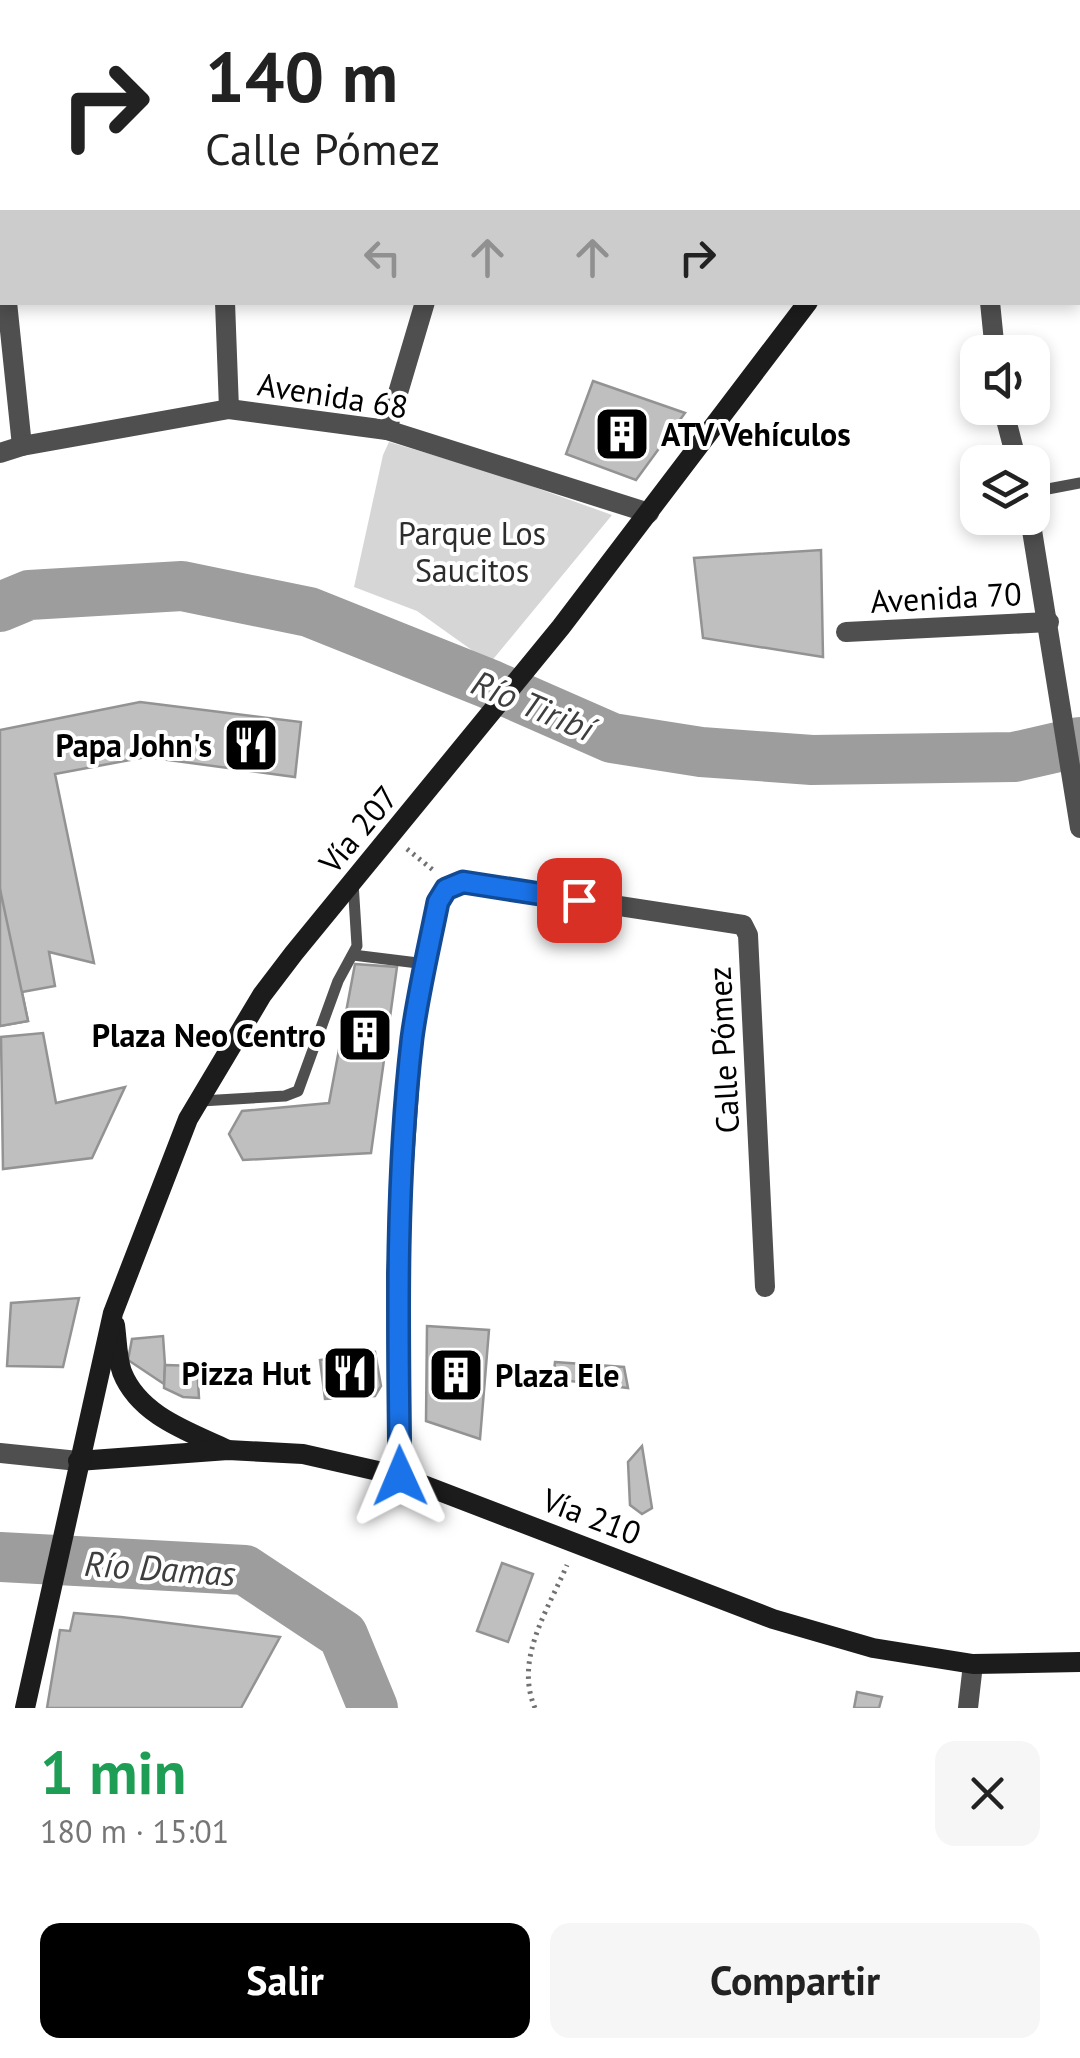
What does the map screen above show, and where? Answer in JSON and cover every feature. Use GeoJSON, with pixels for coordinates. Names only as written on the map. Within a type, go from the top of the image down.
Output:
{"type":"FeatureCollection","features":[{"type":"Feature","properties":{"kind":"main road","name":"Vía 207"},"geometry":{"type":"LineString","coordinates":[[24,1708],[113,1313],[188,1120],[262,996],[561,627],[806,305]]}},
{"type":"Feature","properties":{"kind":"main road"},"geometry":{"type":"LineString","coordinates":[[113,1313],[122,1370],[136,1396],[164,1420],[228,1450]]}},
{"type":"Feature","properties":{"kind":"main road","name":"Vía 210"},"geometry":{"type":"LineString","coordinates":[[78,1460],[228,1450],[303,1454],[400,1476],[772,1619],[873,1648],[974,1664],[1080,1662]]}},
{"type":"Feature","properties":{"kind":"street"},"geometry":{"type":"LineString","coordinates":[[7,305],[22,446]]}},
{"type":"Feature","properties":{"kind":"street"},"geometry":{"type":"LineString","coordinates":[[225,305],[229,408]]}},
{"type":"Feature","properties":{"kind":"street"},"geometry":{"type":"LineString","coordinates":[[387,430],[424,305]]}},
{"type":"Feature","properties":{"kind":"street"},"geometry":{"type":"LineString","coordinates":[[990,305],[993,335]]}},
{"type":"Feature","properties":{"kind":"street","name":"Avenida 68"},"geometry":{"type":"LineString","coordinates":[[0,453],[229,408],[387,430],[649,514]]}},
{"type":"Feature","properties":{"kind":"street"},"geometry":{"type":"LineString","coordinates":[[1033,535],[1080,828]]}},
{"type":"Feature","properties":{"kind":"street","name":"Avenida 70"},"geometry":{"type":"LineString","coordinates":[[846,632],[1048,622]]}},
{"type":"Feature","properties":{"kind":"street","name":"Calle Pómez"},"geometry":{"type":"LineString","coordinates":[[400,1476],[396,1274],[412,1036],[438,902],[446,889],[463,882],[743,925],[748,936],[766,1287]]}},
{"type":"Feature","properties":{"kind":"street"},"geometry":{"type":"LineString","coordinates":[[0,1453],[78,1460]]}},
{"type":"Feature","properties":{"kind":"street"},"geometry":{"type":"LineString","coordinates":[[968,1708],[974,1664]]}},
{"type":"Feature","properties":{"kind":"lane"},"geometry":{"type":"LineString","coordinates":[[1050,489],[1080,483]]}},
{"type":"Feature","properties":{"kind":"lane"},"geometry":{"type":"LineString","coordinates":[[201,1100],[285,1096],[298,1091],[338,981],[357,946],[353,882]]}},
{"type":"Feature","properties":{"kind":"lane"},"geometry":{"type":"LineString","coordinates":[[354,955],[426,964]]}},
{"type":"Feature","properties":{"kind":"path"},"geometry":{"type":"LineString","coordinates":[[412,853],[430,867]]}},
{"type":"Feature","properties":{"kind":"path"},"geometry":{"type":"LineString","coordinates":[[535,1708],[530,1696],[529,1652],[578,1542]]}},
{"type":"Feature","properties":{"kind":"green space","name":"Parque Los Saucitos"},"geometry":{"type":"Polygon","coordinates":[[[389,442],[495,473],[612,515],[490,663],[417,611],[354,587],[389,442]]]}},
{"type":"Feature","properties":{"kind":"building","name":"ATV Vehículos"},"geometry":{"type":"Polygon","coordinates":[[[593,381],[685,413],[636,480],[566,454],[593,381]]]}},
{"type":"Feature","properties":{"kind":"building"},"geometry":{"type":"Polygon","coordinates":[[[821,550],[823,657],[703,638],[694,558],[821,550]]]}},
{"type":"Feature","properties":{"kind":"building"},"geometry":{"type":"Polygon","coordinates":[[[140,702],[301,722],[295,777],[146,757],[55,774],[94,963],[49,952],[55,986],[22,992],[28,1021],[0,1026],[0,730],[140,702]]]}},
{"type":"Feature","properties":{"kind":"building"},"geometry":{"type":"Polygon","coordinates":[[[0,889],[28,1021],[0,1026],[0,889]]]}},
{"type":"Feature","properties":{"kind":"building","name":"Plaza Neo Centro"},"geometry":{"type":"Polygon","coordinates":[[[355,964],[397,967],[371,1153],[243,1160],[229,1134],[242,1111],[329,1103],[355,964]]]}},
{"type":"Feature","properties":{"kind":"building"},"geometry":{"type":"Polygon","coordinates":[[[43,1033],[56,1103],[125,1087],[92,1158],[3,1169],[1,1037],[43,1033]]]}},
{"type":"Feature","properties":{"kind":"building"},"geometry":{"type":"Polygon","coordinates":[[[79,1298],[63,1367],[7,1366],[11,1303],[79,1298]]]}},
{"type":"Feature","properties":{"kind":"building","name":"Plaza Ele"},"geometry":{"type":"Polygon","coordinates":[[[427,1326],[489,1330],[480,1439],[426,1421],[427,1326]]]}},
{"type":"Feature","properties":{"kind":"building"},"geometry":{"type":"Polygon","coordinates":[[[163,1336],[164,1384],[128,1360],[132,1339],[163,1336]]]}},
{"type":"Feature","properties":{"kind":"building","name":"Pizza Hut"},"geometry":{"type":"Polygon","coordinates":[[[375,1352],[381,1386],[375,1396],[325,1399],[320,1360],[375,1352]]]}},
{"type":"Feature","properties":{"kind":"building"},"geometry":{"type":"Polygon","coordinates":[[[555,1362],[624,1367],[628,1388],[553,1379],[555,1362]]]}},
{"type":"Feature","properties":{"kind":"building"},"geometry":{"type":"Polygon","coordinates":[[[165,1365],[197,1366],[199,1398],[183,1397],[164,1388],[165,1365]]]}},
{"type":"Feature","properties":{"kind":"building"},"geometry":{"type":"Polygon","coordinates":[[[642,1446],[652,1508],[642,1514],[630,1505],[628,1462],[642,1446]]]}},
{"type":"Feature","properties":{"kind":"building"},"geometry":{"type":"Polygon","coordinates":[[[502,1563],[533,1574],[508,1642],[477,1631],[502,1563]]]}},
{"type":"Feature","properties":{"kind":"building"},"geometry":{"type":"Polygon","coordinates":[[[74,1613],[280,1637],[241,1708],[47,1708],[60,1630],[70,1631],[74,1613]]]}},
{"type":"Feature","properties":{"kind":"building"},"geometry":{"type":"Polygon","coordinates":[[[857,1692],[882,1697],[879,1708],[854,1708],[857,1692]]]}},
{"type":"Feature","properties":{"kind":"waterway","name":"Río Tiribí"},"geometry":{"type":"LineString","coordinates":[[0,607],[29,595],[182,586],[309,612],[612,738],[701,752],[812,760],[1014,757],[1080,742]]}},
{"type":"Feature","properties":{"kind":"waterway","name":"Río Damas"},"geometry":{"type":"LineString","coordinates":[[0,1557],[245,1570],[343,1635],[373,1708]]}},
{"type":"Feature","properties":{"kind":"place","name":"ATV Vehículos"},"geometry":{"type":"Point","coordinates":[622,434]}},
{"type":"Feature","properties":{"kind":"place","name":"Papa John's"},"geometry":{"type":"Point","coordinates":[251,745]}},
{"type":"Feature","properties":{"kind":"place","name":"Plaza Neo Centro"},"geometry":{"type":"Point","coordinates":[365,1035]}},
{"type":"Feature","properties":{"kind":"place","name":"Pizza Hut"},"geometry":{"type":"Point","coordinates":[350,1373]}},
{"type":"Feature","properties":{"kind":"place","name":"Plaza Ele"},"geometry":{"type":"Point","coordinates":[456,1375]}},
{"type":"Feature","properties":{"kind":"route"},"geometry":{"type":"LineString","coordinates":[[400,1476],[396,1274],[412,1036],[438,902],[446,889],[463,882],[579,900]]}}]}
